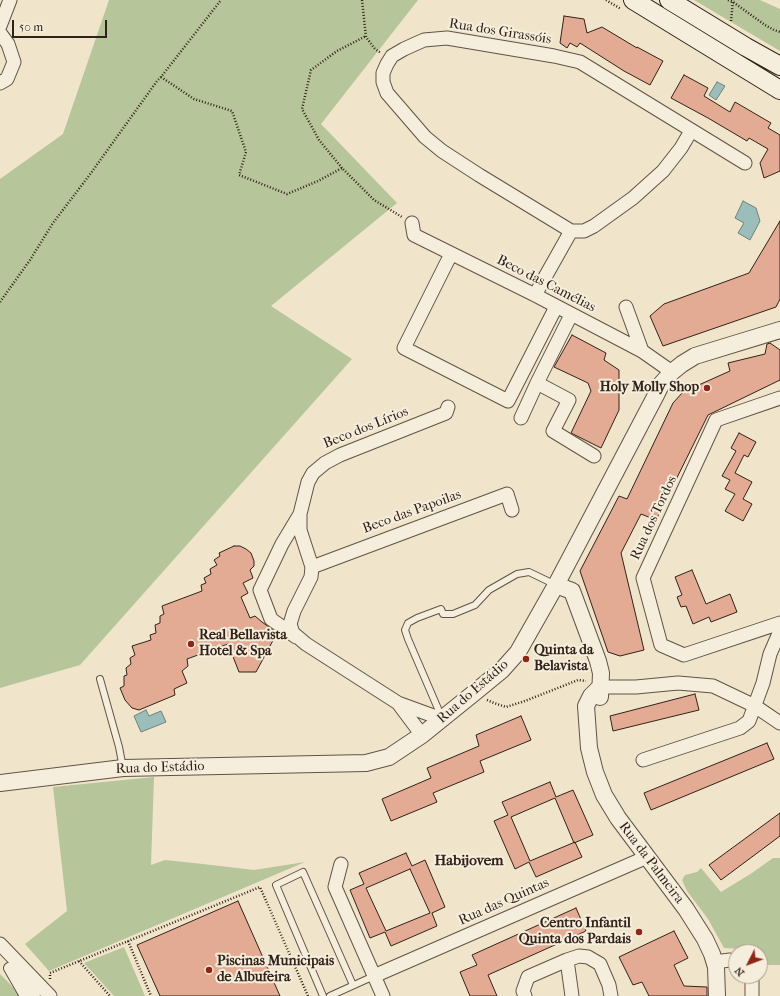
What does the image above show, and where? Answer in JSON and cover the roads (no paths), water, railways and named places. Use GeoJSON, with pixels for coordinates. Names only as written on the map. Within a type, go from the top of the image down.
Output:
{"type":"FeatureCollection","features":[{"type":"Feature","properties":{"kind":"main road"},"geometry":{"type":"LineString","coordinates":[[633,0],[780,90]]}},
{"type":"Feature","properties":{"kind":"main road"},"geometry":{"type":"LineString","coordinates":[[669,0],[780,66]]}},
{"type":"Feature","properties":{"kind":"street"},"geometry":{"type":"LineString","coordinates":[[0,26],[10,0]]}},
{"type":"Feature","properties":{"kind":"street"},"geometry":{"type":"LineString","coordinates":[[0,33],[8,44],[14,62],[7,79],[0,84]]}},
{"type":"Feature","properties":{"kind":"street","name":"Rua dos Girassóis"},"geometry":{"type":"LineString","coordinates":[[571,231],[448,155],[425,137],[387,93],[383,82],[383,73],[392,56],[424,40],[447,38],[554,56],[580,62],[745,163]]}},
{"type":"Feature","properties":{"kind":"street"},"geometry":{"type":"LineString","coordinates":[[535,295],[571,231],[584,230],[594,226],[633,198],[663,172],[681,148],[691,131]]}},
{"type":"Feature","properties":{"kind":"street","name":"Beco das Camélias"},"geometry":{"type":"LineString","coordinates":[[412,223],[414,235],[535,295],[642,352],[672,372]]}},
{"type":"Feature","properties":{"kind":"street"},"geometry":{"type":"LineString","coordinates":[[451,254],[404,348],[508,401],[556,307]]}},
{"type":"Feature","properties":{"kind":"street"},"geometry":{"type":"LineString","coordinates":[[626,307],[642,352]]}},
{"type":"Feature","properties":{"kind":"street"},"geometry":{"type":"LineString","coordinates":[[521,418],[571,315]]}},
{"type":"Feature","properties":{"kind":"street","name":"Rua do Estádio"},"geometry":{"type":"LineString","coordinates":[[0,783],[122,768],[366,763],[389,757],[422,735],[474,693],[502,670],[518,652],[556,585],[662,383],[672,372],[694,356],[780,330]]}},
{"type":"Feature","properties":{"kind":"street"},"geometry":{"type":"LineString","coordinates":[[537,383],[569,400],[553,431],[594,456]]}},
{"type":"Feature","properties":{"kind":"street","name":"Rua dos Tordos"},"geometry":{"type":"LineString","coordinates":[[780,398],[716,420],[643,578],[661,645],[684,655],[780,623]]}},
{"type":"Feature","properties":{"kind":"street","name":"Beco dos Lírios"},"geometry":{"type":"LineString","coordinates":[[300,514],[308,482],[313,473],[325,463],[340,455],[446,413],[448,407]]}},
{"type":"Feature","properties":{"kind":"street","name":"Beco das Papoilas"},"geometry":{"type":"LineString","coordinates":[[312,567],[507,494],[512,510]]}},
{"type":"Feature","properties":{"kind":"street"},"geometry":{"type":"LineString","coordinates":[[300,514],[300,530],[312,567],[311,577],[294,611],[290,624],[293,633],[306,644]]}},
{"type":"Feature","properties":{"kind":"street"},"geometry":{"type":"LineString","coordinates":[[300,514],[282,544],[260,590],[271,619],[306,644],[398,703],[442,718]]}},
{"type":"Feature","properties":{"kind":"street","name":"Rua da Palmeira"},"geometry":{"type":"LineString","coordinates":[[556,585],[572,591],[601,673],[600,700],[588,727],[589,748],[595,772],[604,795],[618,818],[696,924],[705,939],[712,954],[717,976],[717,996]]}},
{"type":"Feature","properties":{"kind":"street"},"geometry":{"type":"LineString","coordinates":[[643,760],[740,728],[749,721],[755,706],[770,654],[780,631]]}},
{"type":"Feature","properties":{"kind":"street"},"geometry":{"type":"LineString","coordinates":[[600,684],[636,687],[678,683],[713,686],[755,706],[780,724]]}},
{"type":"Feature","properties":{"kind":"street"},"geometry":{"type":"LineString","coordinates":[[398,703],[422,735]]}},
{"type":"Feature","properties":{"kind":"street","name":"Rua das Quintas"},"geometry":{"type":"LineString","coordinates":[[374,976],[647,857]]}},
{"type":"Feature","properties":{"kind":"street"},"geometry":{"type":"LineString","coordinates":[[341,864],[335,887],[383,996]]}},
{"type":"Feature","properties":{"kind":"street"},"geometry":{"type":"LineString","coordinates":[[0,944],[50,991]]}},
{"type":"Feature","properties":{"kind":"street"},"geometry":{"type":"LineString","coordinates":[[525,996],[523,991],[528,977],[579,956],[588,957],[600,964],[609,985],[611,996]]}},
{"type":"Feature","properties":{"kind":"street"},"geometry":{"type":"LineString","coordinates":[[567,960],[572,996]]}},
{"type":"Feature","properties":{"kind":"street"},"geometry":{"type":"LineString","coordinates":[[714,962],[728,960]]}},
{"type":"Feature","properties":{"kind":"street"},"geometry":{"type":"LineString","coordinates":[[25,996],[9,968],[35,996]]}},
{"type":"Feature","properties":{"kind":"street"},"geometry":{"type":"LineString","coordinates":[[752,984],[752,996]]}},
{"type":"Feature","properties":{"kind":"lane"},"geometry":{"type":"LineString","coordinates":[[442,718],[408,639],[405,630],[408,623],[441,609],[444,614],[453,614],[475,605],[488,590],[517,574],[529,572],[556,585]]}},
{"type":"Feature","properties":{"kind":"lane"},"geometry":{"type":"LineString","coordinates":[[100,679],[119,747],[122,768]]}},
{"type":"Feature","properties":{"kind":"lane"},"geometry":{"type":"LineString","coordinates":[[323,996],[276,885],[303,872],[353,985]]}},
{"type":"Feature","properties":{"kind":"lane"},"geometry":{"type":"LineString","coordinates":[[330,996],[374,976]]}},
{"type":"Feature","properties":{"kind":"water"},"geometry":{"type":"Polygon","coordinates":[[[717,82],[725,86],[716,100],[709,95],[717,82]]]}},
{"type":"Feature","properties":{"kind":"water"},"geometry":{"type":"Polygon","coordinates":[[[743,201],[756,208],[760,221],[750,240],[738,233],[744,223],[735,218],[743,201]]]}},
{"type":"Feature","properties":{"kind":"water"},"geometry":{"type":"Polygon","coordinates":[[[146,710],[149,716],[161,711],[166,722],[141,732],[134,716],[146,710]]]}},
{"type":"Feature","properties":{"kind":"place","name":"Holy Molly Shop"},"geometry":{"type":"Point","coordinates":[707,388]}},
{"type":"Feature","properties":{"kind":"place","name":"Real Bellavista Hotel & Spa"},"geometry":{"type":"Point","coordinates":[191,644]}},
{"type":"Feature","properties":{"kind":"place","name":"Quinta da Belavista"},"geometry":{"type":"Point","coordinates":[526,659]}},
{"type":"Feature","properties":{"kind":"place","name":"Centro Infantil Quinta dos Pardais"},"geometry":{"type":"Point","coordinates":[639,932]}},
{"type":"Feature","properties":{"kind":"place","name":"Piscinas Municipais de Albufeira"},"geometry":{"type":"Point","coordinates":[209,970]}},
{"type":"Feature","properties":{"kind":"district","name":"Habijovem"},"geometry":{"type":"Point","coordinates":[469,861]}}]}
